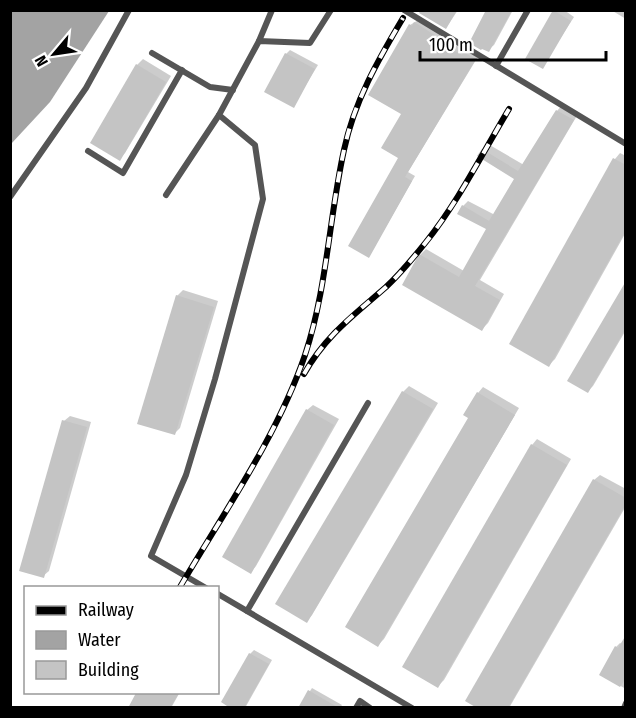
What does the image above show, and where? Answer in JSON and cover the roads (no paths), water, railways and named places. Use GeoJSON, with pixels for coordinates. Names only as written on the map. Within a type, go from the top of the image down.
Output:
{"type":"FeatureCollection","features":[{"type":"Feature","properties":{"kind":"lane"},"geometry":{"type":"LineString","coordinates":[[10,197],[86,88],[129,10]]}},
{"type":"Feature","properties":{"kind":"lane"},"geometry":{"type":"LineString","coordinates":[[166,195],[219,115],[273,10]]}},
{"type":"Feature","properties":{"kind":"lane"},"geometry":{"type":"LineString","coordinates":[[259,41],[310,43],[331,10]]}},
{"type":"Feature","properties":{"kind":"lane"},"geometry":{"type":"LineString","coordinates":[[404,10],[626,144]]}},
{"type":"Feature","properties":{"kind":"lane"},"geometry":{"type":"LineString","coordinates":[[496,66],[528,10]]}},
{"type":"Feature","properties":{"kind":"lane"},"geometry":{"type":"LineString","coordinates":[[152,53],[210,87],[233,90]]}},
{"type":"Feature","properties":{"kind":"lane"},"geometry":{"type":"LineString","coordinates":[[88,152],[123,172],[182,70]]}},
{"type":"Feature","properties":{"kind":"lane"},"geometry":{"type":"LineString","coordinates":[[203,586],[151,556],[186,476],[215,379],[263,199],[255,145],[219,115]]}},
{"type":"Feature","properties":{"kind":"lane"},"geometry":{"type":"LineString","coordinates":[[247,611],[368,403]]}},
{"type":"Feature","properties":{"kind":"lane"},"geometry":{"type":"LineString","coordinates":[[219,595],[412,708]]}},
{"type":"Feature","properties":{"kind":"lane"},"geometry":{"type":"LineString","coordinates":[[356,708],[360,701],[370,708]]}},
{"type":"Feature","properties":{"kind":"water"},"geometry":{"type":"Polygon","coordinates":[[[11,10],[109,11],[50,102],[11,144],[11,10]]]}},
{"type":"Feature","properties":{"kind":"railway"},"geometry":{"type":"LineString","coordinates":[[181,586],[265,445],[305,355],[318,305],[348,132],[360,98],[403,18]]}},
{"type":"Feature","properties":{"kind":"railway"},"geometry":{"type":"LineString","coordinates":[[304,374],[331,337],[391,282],[438,227],[509,109]]}}]}
